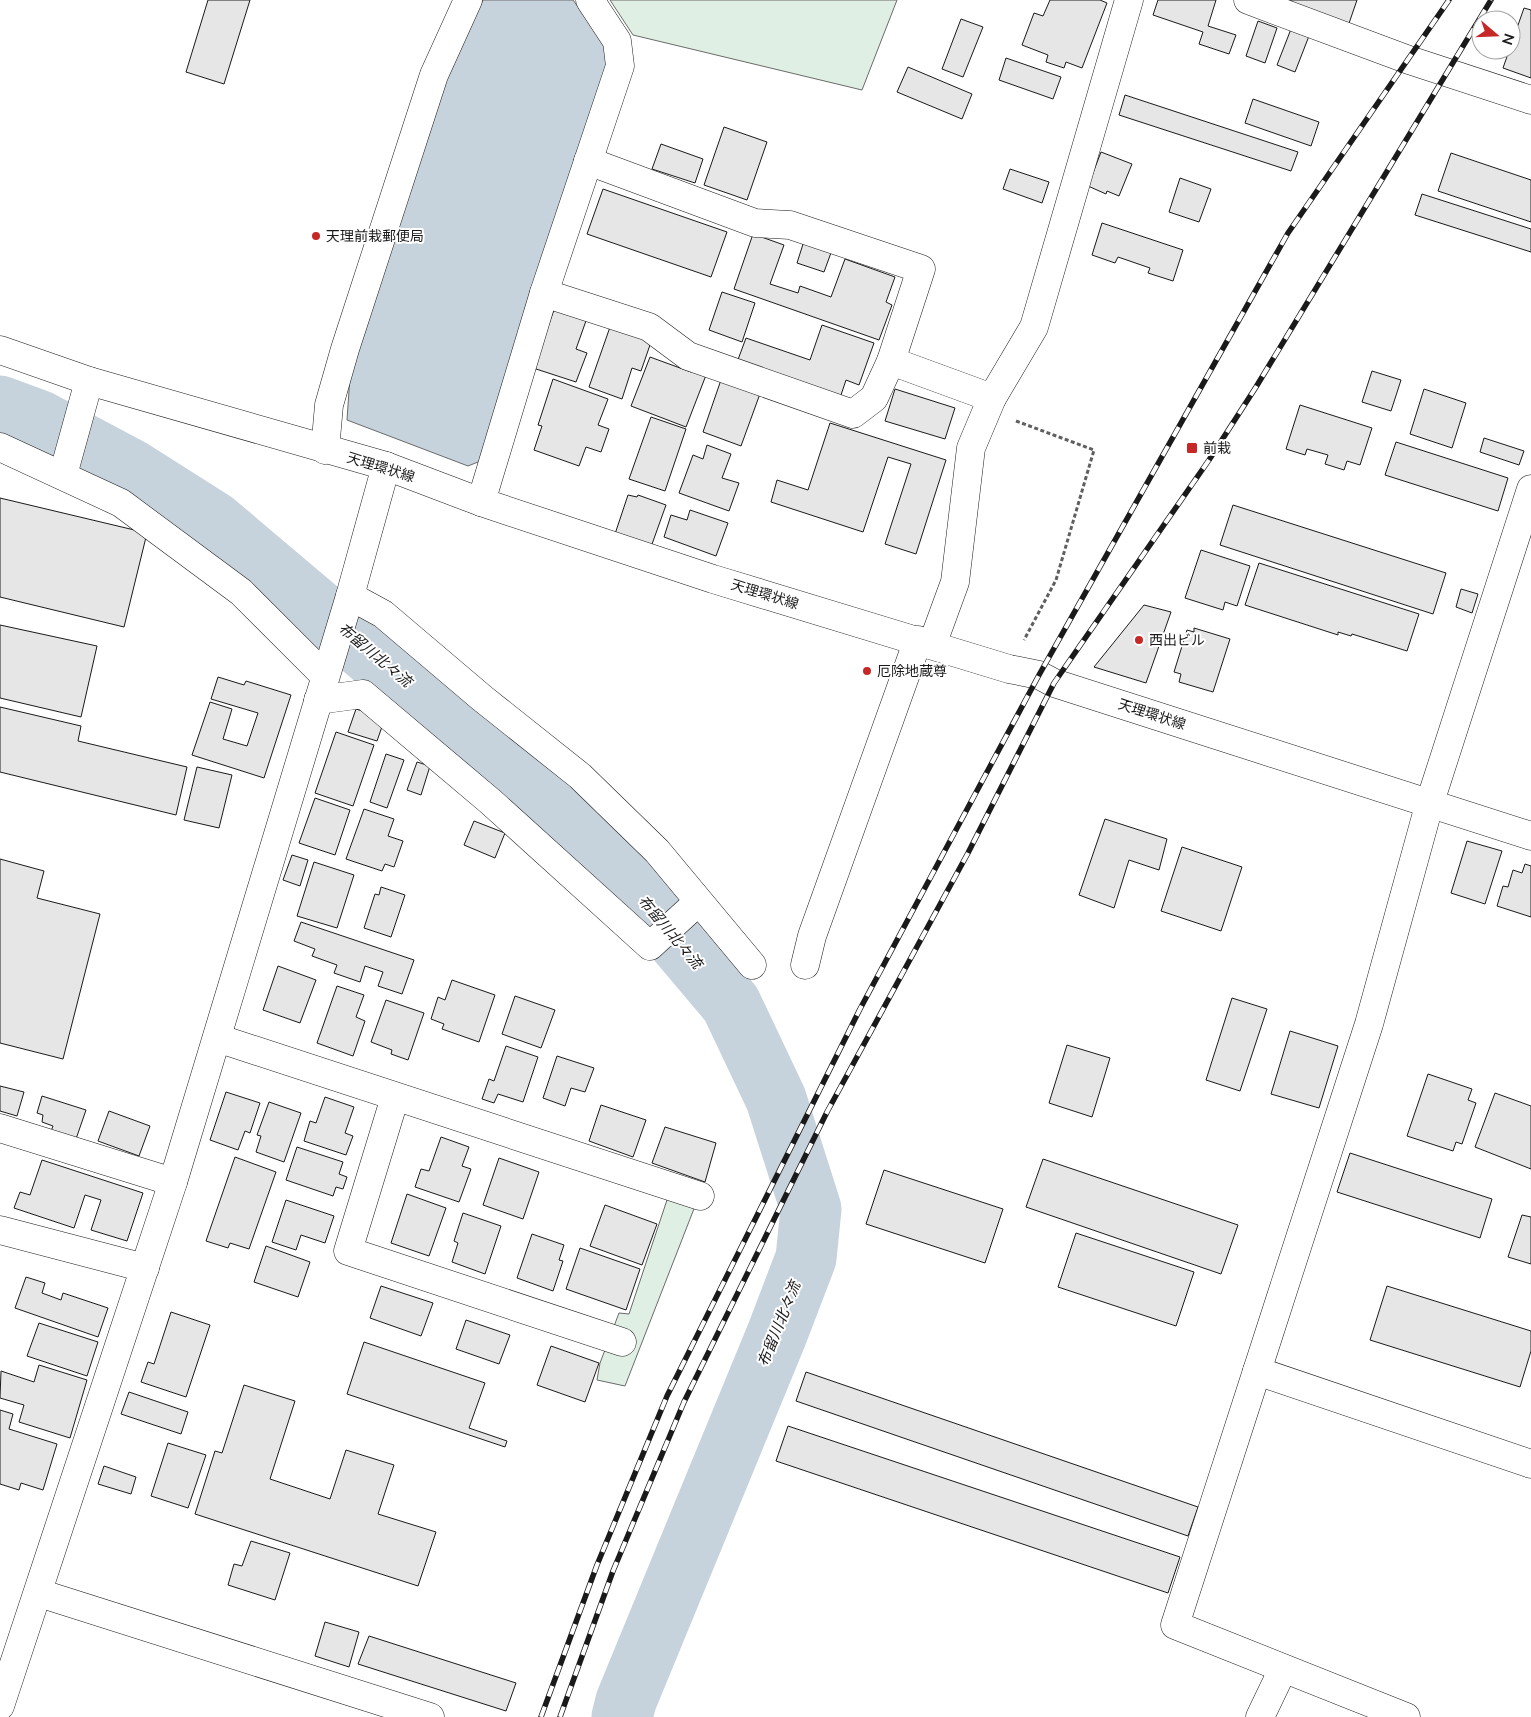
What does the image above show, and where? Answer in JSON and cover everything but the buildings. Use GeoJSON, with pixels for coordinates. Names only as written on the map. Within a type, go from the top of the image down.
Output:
{"type":"FeatureCollection","features":[{"type":"Feature","properties":{"kind":"street"},"geometry":{"type":"LineString","coordinates":[[325,450],[329,405],[348,339],[434,75],[468,0]]}},
{"type":"Feature","properties":{"kind":"street"},"geometry":{"type":"LineString","coordinates":[[481,502],[544,293],[620,66],[617,41],[590,0]]}},
{"type":"Feature","properties":{"kind":"street"},"geometry":{"type":"LineString","coordinates":[[805,965],[812,936],[925,642],[955,582],[971,448],[990,404],[1034,328],[1129,0]]}},
{"type":"Feature","properties":{"kind":"street"},"geometry":{"type":"LineString","coordinates":[[1248,0],[1409,60],[1531,100]]}},
{"type":"Feature","properties":{"kind":"street"},"geometry":{"type":"LineString","coordinates":[[544,293],[649,327],[688,356],[853,414],[874,398],[891,361],[921,269],[790,225],[755,224],[588,161]]}},
{"type":"Feature","properties":{"kind":"street","name":"天理環状線"},"geometry":{"type":"LineString","coordinates":[[0,350],[89,381],[386,466],[481,502],[712,579],[1009,669],[1039,675],[1054,683],[1430,802],[1531,836]]}},
{"type":"Feature","properties":{"kind":"street"},"geometry":{"type":"LineString","coordinates":[[891,361],[990,404]]}},
{"type":"Feature","properties":{"kind":"street"},"geometry":{"type":"LineString","coordinates":[[63,475],[89,381]]}},
{"type":"Feature","properties":{"kind":"street"},"geometry":{"type":"LineString","coordinates":[[0,447],[121,502],[241,592],[324,681],[363,694],[491,802],[650,946],[698,902]]}},
{"type":"Feature","properties":{"kind":"street"},"geometry":{"type":"LineString","coordinates":[[0,1706],[39,1593],[173,1182],[350,596],[386,466]]}},
{"type":"Feature","properties":{"kind":"street"},"geometry":{"type":"LineString","coordinates":[[1406,1717],[1175,1625],[1369,1024],[1430,802],[1531,489]]}},
{"type":"Feature","properties":{"kind":"street"},"geometry":{"type":"LineString","coordinates":[[350,596],[383,614],[482,698],[580,776],[657,851],[752,965]]}},
{"type":"Feature","properties":{"kind":"street"},"geometry":{"type":"LineString","coordinates":[[217,1038],[700,1196]]}},
{"type":"Feature","properties":{"kind":"street"},"geometry":{"type":"LineString","coordinates":[[395,1096],[348,1251],[622,1342]]}},
{"type":"Feature","properties":{"kind":"street"},"geometry":{"type":"LineString","coordinates":[[0,1128],[173,1182]]}},
{"type":"Feature","properties":{"kind":"street"},"geometry":{"type":"LineString","coordinates":[[0,1230],[146,1268]]}},
{"type":"Feature","properties":{"kind":"street"},"geometry":{"type":"LineString","coordinates":[[1257,1371],[1531,1464]]}},
{"type":"Feature","properties":{"kind":"street"},"geometry":{"type":"LineString","coordinates":[[39,1593],[430,1717]]}},
{"type":"Feature","properties":{"kind":"street"},"geometry":{"type":"LineString","coordinates":[[1260,1717],[1282,1669]]}},
{"type":"Feature","properties":{"kind":"path"},"geometry":{"type":"LineString","coordinates":[[990,404],[1094,450],[1056,580],[1009,669]]}},
{"type":"Feature","properties":{"kind":"green space"},"geometry":{"type":"Polygon","coordinates":[[[610,0],[897,0],[862,90],[633,35],[610,0]]]}},
{"type":"Feature","properties":{"kind":"green space"},"geometry":{"type":"Polygon","coordinates":[[[670,1191],[697,1201],[625,1386],[597,1380],[600,1363],[619,1313],[629,1314],[670,1191]]]}},
{"type":"Feature","properties":{"kind":"shaded area"},"geometry":{"type":"Polygon","coordinates":[[[483,0],[573,0],[601,38],[608,59],[483,460],[468,466],[347,420],[351,361],[443,85],[483,0]]]}},
{"type":"Feature","properties":{"kind":"waterway","name":"布留川北々流"},"geometry":{"type":"LineString","coordinates":[[0,406],[38,420],[132,470],[214,522],[383,665],[531,784],[640,896],[731,1004],[776,1099],[811,1209],[806,1258],[777,1334],[626,1701],[622,1717]]}},
{"type":"Feature","properties":{"kind":"railway"},"geometry":{"type":"LineString","coordinates":[[541,1717],[597,1565],[667,1396],[860,1009],[1039,675],[1288,233],[1449,0]]}},
{"type":"Feature","properties":{"kind":"railway"},"geometry":{"type":"LineString","coordinates":[[560,1717],[613,1571],[684,1402],[827,1112],[968,853],[1054,683],[1209,460],[1256,387],[1491,0]]}},
{"type":"Feature","properties":{"kind":"place","name":"天理前栽郵便局"},"geometry":{"type":"Point","coordinates":[316,236]}},
{"type":"Feature","properties":{"kind":"place","name":"前栽"},"geometry":{"type":"Point","coordinates":[1192,448]}},
{"type":"Feature","properties":{"kind":"place","name":"西出ビル"},"geometry":{"type":"Point","coordinates":[1139,640]}},
{"type":"Feature","properties":{"kind":"place","name":"厄除地蔵尊"},"geometry":{"type":"Point","coordinates":[867,671]}}]}
